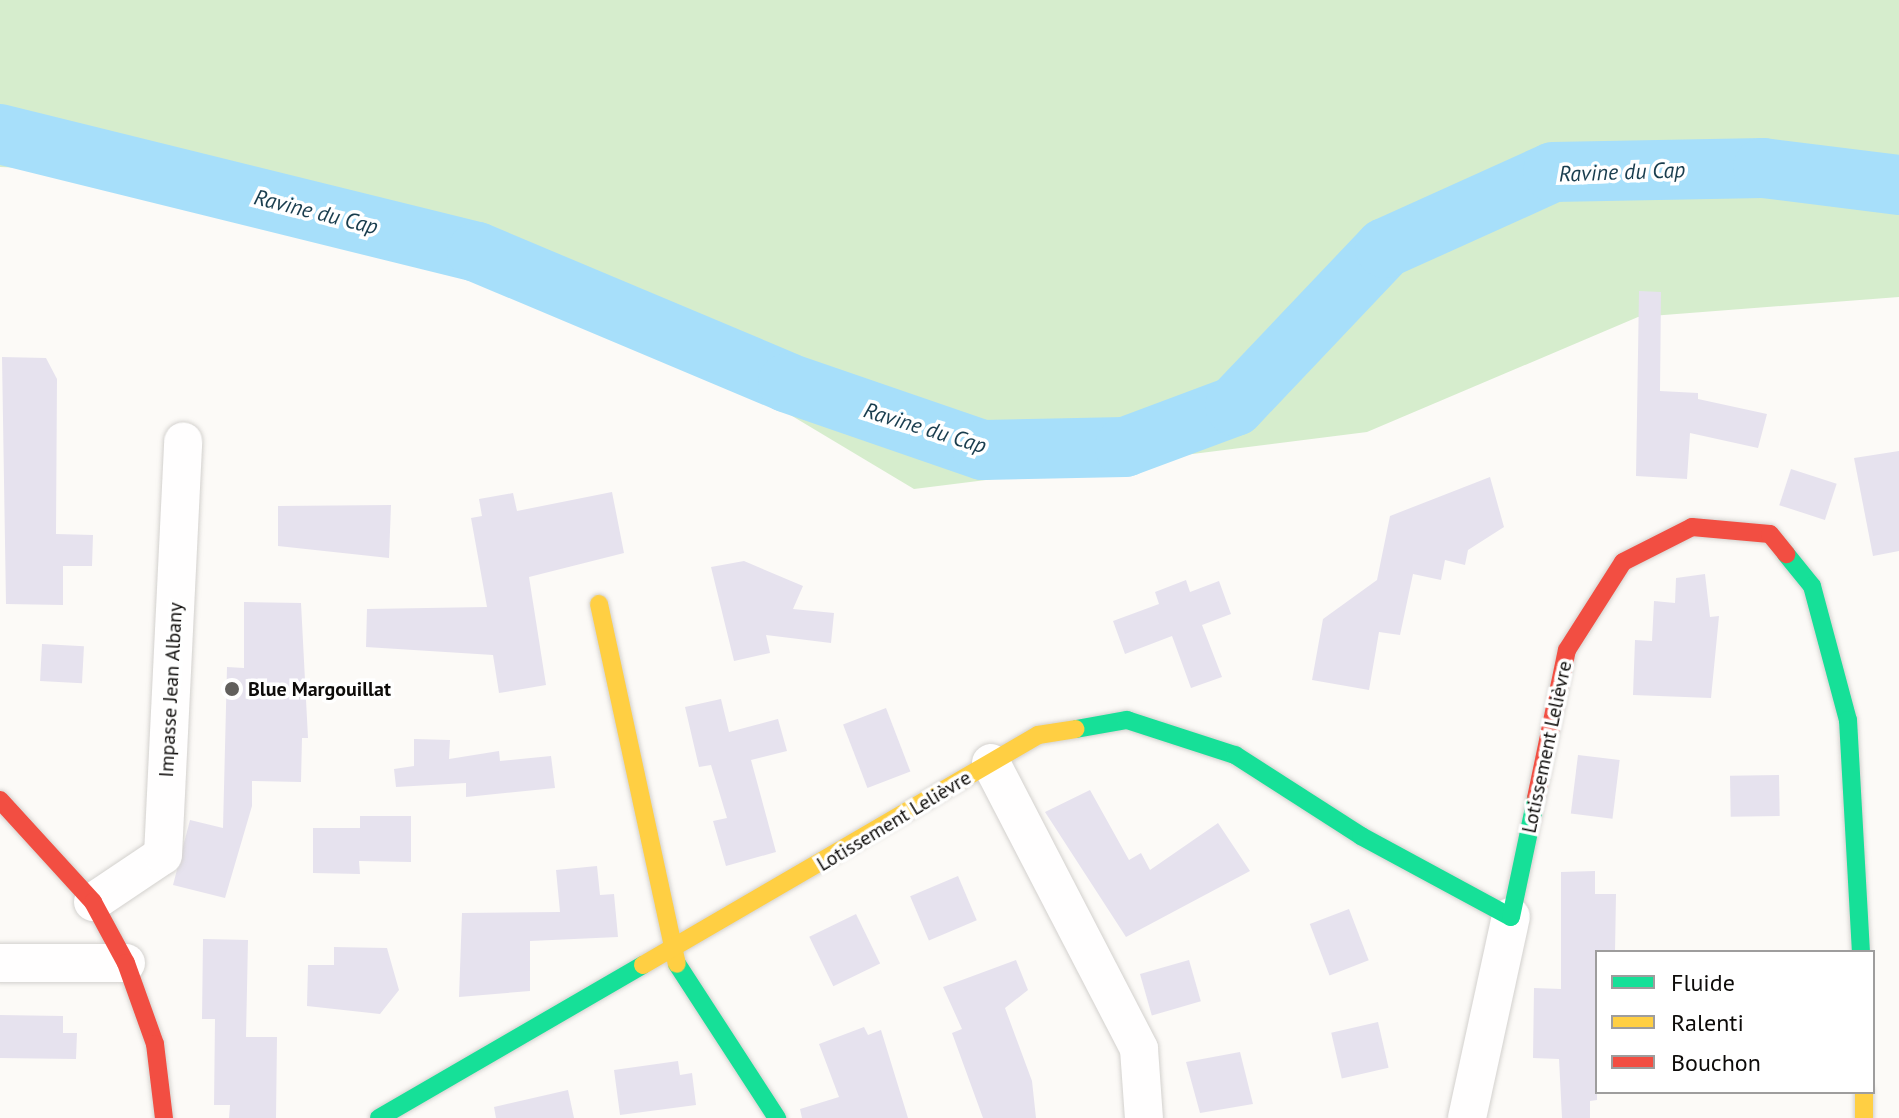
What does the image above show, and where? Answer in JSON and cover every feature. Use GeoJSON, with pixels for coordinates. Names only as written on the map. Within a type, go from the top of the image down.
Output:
{"type":"FeatureCollection","features":[{"type":"Feature","properties":{"kind":"street","name":"Impasse Jean Albany"},"geometry":{"type":"LineString","coordinates":[[93,902],[163,855],[183,441]]}},
{"type":"Feature","properties":{"kind":"street","name":"Lotissement Lelièvre"},"geometry":{"type":"LineString","coordinates":[[1467,1118],[1567,650],[1623,562],[1692,527],[1770,534],[1812,586],[1848,720],[1861,950]]}},
{"type":"Feature","properties":{"kind":"street"},"geometry":{"type":"LineString","coordinates":[[599,604],[671,954],[777,1118]]}},
{"type":"Feature","properties":{"kind":"street","name":"Lotissement Lelièvre"},"geometry":{"type":"LineString","coordinates":[[379,1118],[440,1077],[671,954],[1038,735],[1127,720],[1235,755],[1361,836],[1511,917]]}},
{"type":"Feature","properties":{"kind":"street"},"geometry":{"type":"LineString","coordinates":[[991,763],[1139,1049],[1144,1118]]}},
{"type":"Feature","properties":{"kind":"street"},"geometry":{"type":"LineString","coordinates":[[0,800],[93,902],[126,963],[155,1044],[164,1118]]}},
{"type":"Feature","properties":{"kind":"street"},"geometry":{"type":"LineString","coordinates":[[0,963],[126,963]]}},
{"type":"Feature","properties":{"kind":"street"},"geometry":{"type":"LineString","coordinates":[[1864,1094],[1864,1118]]}},
{"type":"Feature","properties":{"kind":"green space"},"geometry":{"type":"Polygon","coordinates":[[[0,0],[1899,0],[1899,297],[1638,317],[1367,432],[914,489],[486,233],[54,169],[0,167],[0,0]]]}},
{"type":"Feature","properties":{"kind":"building"},"geometry":{"type":"Polygon","coordinates":[[[1639,291],[1661,292],[1660,391],[1698,393],[1698,399],[1767,414],[1758,448],[1690,433],[1687,479],[1636,476],[1639,291]]]}},
{"type":"Feature","properties":{"kind":"building"},"geometry":{"type":"Polygon","coordinates":[[[2,357],[46,358],[57,379],[56,534],[93,535],[92,566],[63,566],[63,605],[6,604],[2,357]]]}},
{"type":"Feature","properties":{"kind":"building"},"geometry":{"type":"Polygon","coordinates":[[[1899,451],[1899,551],[1873,556],[1854,458],[1899,451]]]}},
{"type":"Feature","properties":{"kind":"building"},"geometry":{"type":"Polygon","coordinates":[[[1791,469],[1837,484],[1825,520],[1779,505],[1791,469]]]}},
{"type":"Feature","properties":{"kind":"building"},"geometry":{"type":"Polygon","coordinates":[[[1490,477],[1504,527],[1468,550],[1465,565],[1445,560],[1441,580],[1413,574],[1400,635],[1379,632],[1369,690],[1312,680],[1323,619],[1377,580],[1390,516],[1490,477]]]}},
{"type":"Feature","properties":{"kind":"building"},"geometry":{"type":"Polygon","coordinates":[[[612,492],[624,553],[529,577],[546,685],[499,693],[493,655],[366,647],[367,609],[487,607],[471,518],[482,516],[479,499],[513,493],[517,511],[612,492]]]}},
{"type":"Feature","properties":{"kind":"building"},"geometry":{"type":"Polygon","coordinates":[[[391,505],[389,558],[278,546],[278,506],[391,505]]]}},
{"type":"Feature","properties":{"kind":"building"},"geometry":{"type":"Polygon","coordinates":[[[744,561],[803,586],[793,609],[834,613],[831,643],[766,635],[770,653],[734,661],[711,567],[744,561]]]}},
{"type":"Feature","properties":{"kind":"building"},"geometry":{"type":"Polygon","coordinates":[[[1705,574],[1710,617],[1719,616],[1711,698],[1633,695],[1635,640],[1652,641],[1654,601],[1675,603],[1676,578],[1705,574]]]}},
{"type":"Feature","properties":{"kind":"building"},"geometry":{"type":"Polygon","coordinates":[[[1186,580],[1190,592],[1219,581],[1231,614],[1202,625],[1222,677],[1191,688],[1172,636],[1125,654],[1113,621],[1159,604],[1155,592],[1186,580]]]}},
{"type":"Feature","properties":{"kind":"building"},"geometry":{"type":"Polygon","coordinates":[[[244,602],[301,603],[308,738],[302,738],[301,782],[252,781],[252,806],[225,898],[173,885],[190,820],[223,828],[227,667],[244,668],[244,602]]]}},
{"type":"Feature","properties":{"kind":"building"},"geometry":{"type":"Polygon","coordinates":[[[42,644],[84,646],[82,683],[40,681],[42,644]]]}},
{"type":"Feature","properties":{"kind":"building"},"geometry":{"type":"Polygon","coordinates":[[[721,699],[729,732],[778,719],[787,751],[751,760],[776,852],[726,866],[713,821],[727,818],[711,765],[699,767],[685,707],[721,699]]]}},
{"type":"Feature","properties":{"kind":"building"},"geometry":{"type":"Polygon","coordinates":[[[886,708],[910,771],[867,788],[843,724],[886,708]]]}},
{"type":"Feature","properties":{"kind":"building"},"geometry":{"type":"Polygon","coordinates":[[[414,739],[450,740],[449,759],[499,751],[500,761],[551,756],[555,788],[466,797],[466,783],[396,787],[394,769],[414,766],[414,739]]]}},
{"type":"Feature","properties":{"kind":"building"},"geometry":{"type":"Polygon","coordinates":[[[1578,755],[1620,760],[1612,819],[1571,814],[1578,755]]]}},
{"type":"Feature","properties":{"kind":"building"},"geometry":{"type":"Polygon","coordinates":[[[1779,775],[1780,816],[1731,817],[1730,776],[1779,775]]]}},
{"type":"Feature","properties":{"kind":"building"},"geometry":{"type":"Polygon","coordinates":[[[1090,790],[1129,860],[1141,853],[1150,870],[1218,823],[1250,871],[1126,937],[1045,812],[1090,790]]]}},
{"type":"Feature","properties":{"kind":"building"},"geometry":{"type":"Polygon","coordinates":[[[360,816],[411,816],[411,862],[359,861],[360,874],[313,873],[313,828],[360,828],[360,816]]]}},
{"type":"Feature","properties":{"kind":"building"},"geometry":{"type":"Polygon","coordinates":[[[597,866],[600,895],[614,894],[618,937],[530,941],[530,991],[459,997],[462,913],[560,912],[556,870],[597,866]]]}},
{"type":"Feature","properties":{"kind":"building"},"geometry":{"type":"Polygon","coordinates":[[[1595,871],[1595,894],[1616,894],[1615,950],[1595,950],[1597,1100],[1590,1101],[1590,1118],[1562,1118],[1559,1059],[1533,1058],[1534,988],[1561,989],[1561,872],[1595,871]]]}},
{"type":"Feature","properties":{"kind":"building"},"geometry":{"type":"Polygon","coordinates":[[[958,876],[977,920],[929,941],[910,896],[958,876]]]}},
{"type":"Feature","properties":{"kind":"building"},"geometry":{"type":"Polygon","coordinates":[[[1349,909],[1369,960],[1329,975],[1310,924],[1349,909]]]}},
{"type":"Feature","properties":{"kind":"building"},"geometry":{"type":"Polygon","coordinates":[[[856,914],[880,963],[833,986],[809,937],[856,914]]]}},
{"type":"Feature","properties":{"kind":"building"},"geometry":{"type":"Polygon","coordinates":[[[203,939],[248,940],[246,1037],[277,1037],[276,1118],[229,1118],[230,1105],[214,1105],[215,1019],[202,1019],[203,939]]]}},
{"type":"Feature","properties":{"kind":"building"},"geometry":{"type":"Polygon","coordinates":[[[334,947],[387,948],[399,990],[380,1014],[307,1006],[308,965],[334,965],[334,947]]]}},
{"type":"Feature","properties":{"kind":"building"},"geometry":{"type":"Polygon","coordinates":[[[1016,960],[1028,990],[1005,1008],[1032,1081],[1036,1118],[983,1118],[952,1033],[962,1029],[943,987],[1016,960]]]}},
{"type":"Feature","properties":{"kind":"building"},"geometry":{"type":"Polygon","coordinates":[[[1189,960],[1201,1001],[1152,1015],[1140,974],[1189,960]]]}},
{"type":"Feature","properties":{"kind":"building"},"geometry":{"type":"Polygon","coordinates":[[[0,1015],[63,1016],[63,1033],[77,1033],[76,1059],[0,1058],[0,1015]]]}},
{"type":"Feature","properties":{"kind":"building"},"geometry":{"type":"Polygon","coordinates":[[[1378,1022],[1389,1068],[1342,1079],[1331,1033],[1378,1022]]]}},
{"type":"Feature","properties":{"kind":"building"},"geometry":{"type":"Polygon","coordinates":[[[864,1027],[868,1035],[881,1030],[908,1118],[802,1118],[800,1109],[839,1097],[819,1044],[864,1027]]]}},
{"type":"Feature","properties":{"kind":"building"},"geometry":{"type":"Polygon","coordinates":[[[1240,1052],[1253,1104],[1200,1113],[1186,1062],[1240,1052]]]}},
{"type":"Feature","properties":{"kind":"building"},"geometry":{"type":"Polygon","coordinates":[[[678,1061],[680,1075],[692,1073],[696,1105],[620,1115],[614,1070],[678,1061]]]}},
{"type":"Feature","properties":{"kind":"building"},"geometry":{"type":"Polygon","coordinates":[[[568,1090],[574,1118],[496,1118],[494,1107],[568,1090]]]}},
{"type":"Feature","properties":{"kind":"waterway","name":"Ravine du Cap"},"geometry":{"type":"LineString","coordinates":[[0,134],[477,252],[788,383],[983,450],[1125,447],[1235,406],[1385,248],[1553,172],[1763,168],[1899,185]]}},
{"type":"Feature","properties":{"kind":"traffic: fast"},"geometry":{"type":"LineString","coordinates":[[1786,554],[1812,586],[1848,720],[1861,950]]}},
{"type":"Feature","properties":{"kind":"traffic: fast"},"geometry":{"type":"LineString","coordinates":[[1076,729],[1127,720],[1235,755],[1361,836],[1511,917],[1536,798]]}},
{"type":"Feature","properties":{"kind":"traffic: fast"},"geometry":{"type":"LineString","coordinates":[[677,964],[777,1118]]}},
{"type":"Feature","properties":{"kind":"traffic: fast"},"geometry":{"type":"LineString","coordinates":[[379,1118],[643,965]]}},
{"type":"Feature","properties":{"kind":"traffic: slow"},"geometry":{"type":"LineString","coordinates":[[599,604],[677,964]]}},
{"type":"Feature","properties":{"kind":"traffic: slow"},"geometry":{"type":"LineString","coordinates":[[643,965],[1038,735],[1076,729]]}},
{"type":"Feature","properties":{"kind":"traffic: slow"},"geometry":{"type":"LineString","coordinates":[[1864,1094],[1864,1118]]}},
{"type":"Feature","properties":{"kind":"traffic: jam"},"geometry":{"type":"LineString","coordinates":[[1536,798],[1567,650],[1623,562],[1692,527],[1770,534],[1786,554]]}},
{"type":"Feature","properties":{"kind":"traffic: jam"},"geometry":{"type":"LineString","coordinates":[[0,800],[93,902],[126,963],[155,1044],[164,1118]]}},
{"type":"Feature","properties":{"kind":"place","name":"Blue Margouillat"},"geometry":{"type":"Point","coordinates":[232,689]}}]}
